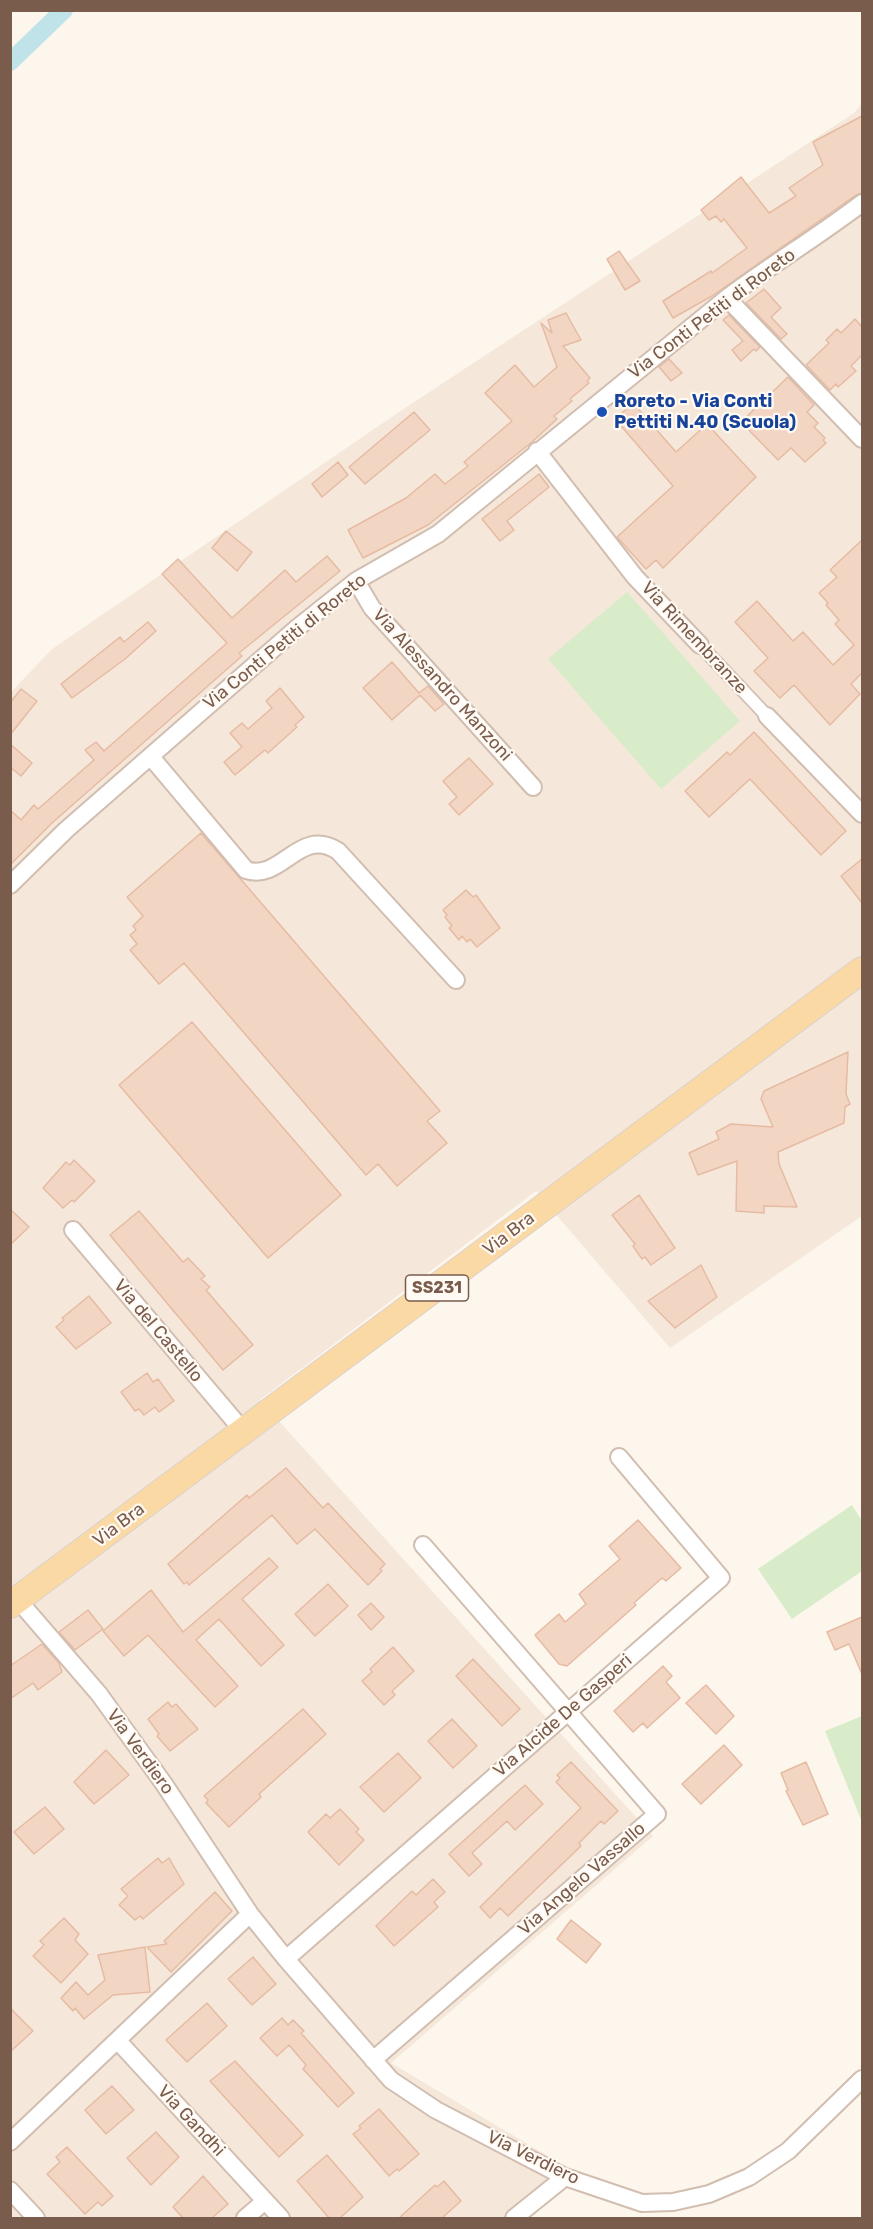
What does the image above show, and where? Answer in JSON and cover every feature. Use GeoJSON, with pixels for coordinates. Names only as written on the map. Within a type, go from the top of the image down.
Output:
{"type":"FeatureCollection","features":[{"type":"Feature","properties":{"kind":"main road","name":"Via Bra"},"geometry":{"type":"LineString","coordinates":[[14,1602],[862,970]]}},
{"type":"Feature","properties":{"kind":"street","name":"Via Conti Petiti di Roreto"},"geometry":{"type":"LineString","coordinates":[[10,885],[66,830],[281,642],[356,581],[438,534],[727,298],[862,203]]}},
{"type":"Feature","properties":{"kind":"street"},"geometry":{"type":"LineString","coordinates":[[727,298],[862,439]]}},
{"type":"Feature","properties":{"kind":"street","name":"Via Rimembranze"},"geometry":{"type":"LineString","coordinates":[[537,451],[636,577],[862,814]]}},
{"type":"Feature","properties":{"kind":"street","name":"Via Alessandro Manzoni"},"geometry":{"type":"LineString","coordinates":[[356,581],[372,608],[533,787]]}},
{"type":"Feature","properties":{"kind":"street"},"geometry":{"type":"LineString","coordinates":[[151,757],[246,870],[264,872],[307,846],[328,844],[338,851],[456,980]]}},
{"type":"Feature","properties":{"kind":"street","name":"Via del Castello"},"geometry":{"type":"LineString","coordinates":[[73,1230],[244,1432]]}},
{"type":"Feature","properties":{"kind":"street","name":"Via Alcide De Gasperi"},"geometry":{"type":"LineString","coordinates":[[286,1959],[721,1578],[619,1457]]}},
{"type":"Feature","properties":{"kind":"street","name":"Via Angelo Vassallo"},"geometry":{"type":"LineString","coordinates":[[373,2060],[657,1814],[423,1545]]}},
{"type":"Feature","properties":{"kind":"street","name":"Via Verdiero"},"geometry":{"type":"LineString","coordinates":[[14,1602],[99,1694],[164,1784],[250,1914],[286,1959],[391,2080],[436,2110],[565,2177],[642,2203],[673,2202],[709,2194],[749,2176],[788,2151],[862,2079]]}},
{"type":"Feature","properties":{"kind":"street"},"geometry":{"type":"LineString","coordinates":[[10,2142],[250,1914]]}},
{"type":"Feature","properties":{"kind":"street","name":"Via Gandhi"},"geometry":{"type":"LineString","coordinates":[[118,2041],[281,2218]]}},
{"type":"Feature","properties":{"kind":"street"},"geometry":{"type":"LineString","coordinates":[[514,2218],[565,2177]]}},
{"type":"Feature","properties":{"kind":"street"},"geometry":{"type":"LineString","coordinates":[[10,2190],[36,2218]]}},
{"type":"Feature","properties":{"kind":"street"},"geometry":{"type":"LineString","coordinates":[[245,2218],[265,2201]]}},
{"type":"Feature","properties":{"kind":"shaded area"},"geometry":{"type":"Polygon","coordinates":[[[862,103],[862,1216],[670,1348],[536,1191],[260,1400],[653,1836],[391,2063],[580,2175],[529,2218],[11,2218],[11,692],[52,649],[399,412],[854,113],[862,103]]]}},
{"type":"Feature","properties":{"kind":"green space"},"geometry":{"type":"Polygon","coordinates":[[[627,592],[740,721],[661,789],[548,659],[627,592]]]}},
{"type":"Feature","properties":{"kind":"green space"},"geometry":{"type":"Polygon","coordinates":[[[852,1505],[862,1521],[862,1571],[792,1619],[758,1569],[852,1505]]]}},
{"type":"Feature","properties":{"kind":"green space"},"geometry":{"type":"Polygon","coordinates":[[[862,1716],[862,1822],[825,1731],[862,1716]]]}},
{"type":"Feature","properties":{"kind":"building"},"geometry":{"type":"Polygon","coordinates":[[[862,116],[862,193],[712,296],[673,318],[663,301],[711,271],[712,273],[747,248],[724,219],[721,222],[716,216],[709,220],[701,210],[741,177],[769,213],[796,196],[789,188],[823,165],[813,142],[862,116]]]}},
{"type":"Feature","properties":{"kind":"building"},"geometry":{"type":"Polygon","coordinates":[[[619,251],[640,281],[625,290],[607,259],[619,251]]]}},
{"type":"Feature","properties":{"kind":"building"},"geometry":{"type":"Polygon","coordinates":[[[764,289],[781,308],[771,317],[787,334],[781,339],[746,303],[764,289]]]}},
{"type":"Feature","properties":{"kind":"building"},"geometry":{"type":"Polygon","coordinates":[[[566,313],[581,340],[563,346],[590,378],[587,381],[589,383],[570,399],[572,401],[554,416],[557,419],[532,442],[428,525],[363,558],[348,530],[406,498],[435,474],[445,484],[468,466],[464,462],[512,421],[485,393],[515,365],[534,387],[557,367],[541,323],[552,333],[548,320],[566,313]]]}},
{"type":"Feature","properties":{"kind":"building"},"geometry":{"type":"Polygon","coordinates":[[[729,315],[760,347],[756,351],[754,349],[741,361],[732,350],[743,341],[723,320],[729,315]]]}},
{"type":"Feature","properties":{"kind":"building"},"geometry":{"type":"Polygon","coordinates":[[[855,319],[862,327],[862,355],[851,366],[856,371],[838,387],[836,384],[830,390],[806,365],[829,343],[826,340],[837,329],[841,333],[855,319]]]}},
{"type":"Feature","properties":{"kind":"building"},"geometry":{"type":"Polygon","coordinates":[[[669,359],[682,373],[671,381],[659,367],[669,359]]]}},
{"type":"Feature","properties":{"kind":"building"},"geometry":{"type":"Polygon","coordinates":[[[788,377],[814,405],[807,412],[818,423],[814,427],[825,438],[823,440],[826,443],[805,462],[791,448],[778,460],[741,422],[788,377]]]}},
{"type":"Feature","properties":{"kind":"building"},"geometry":{"type":"Polygon","coordinates":[[[633,403],[676,452],[707,424],[756,477],[663,568],[656,560],[646,569],[617,537],[673,486],[615,419],[633,403]]]}},
{"type":"Feature","properties":{"kind":"building"},"geometry":{"type":"Polygon","coordinates":[[[414,412],[430,430],[365,484],[349,467],[414,412]]]}},
{"type":"Feature","properties":{"kind":"building"},"geometry":{"type":"Polygon","coordinates":[[[338,462],[348,475],[322,497],[312,484],[338,462]]]}},
{"type":"Feature","properties":{"kind":"building"},"geometry":{"type":"Polygon","coordinates":[[[539,474],[549,487],[507,521],[514,530],[500,541],[482,519],[539,474]]]}},
{"type":"Feature","properties":{"kind":"building"},"geometry":{"type":"Polygon","coordinates":[[[226,531],[252,552],[237,571],[212,548],[226,531]]]}},
{"type":"Feature","properties":{"kind":"building"},"geometry":{"type":"Polygon","coordinates":[[[862,540],[862,673],[851,684],[860,694],[830,725],[794,685],[780,698],[754,671],[768,658],[735,622],[757,601],[793,641],[803,632],[833,665],[854,645],[835,624],[839,620],[819,593],[837,577],[830,570],[862,540]]]}},
{"type":"Feature","properties":{"kind":"building"},"geometry":{"type":"Polygon","coordinates":[[[327,556],[340,571],[239,653],[242,656],[52,823],[10,865],[10,810],[21,820],[34,805],[38,809],[94,760],[85,750],[96,742],[104,751],[227,643],[162,574],[178,559],[232,618],[285,570],[296,582],[327,556]]]}},
{"type":"Feature","properties":{"kind":"building"},"geometry":{"type":"Polygon","coordinates":[[[148,622],[156,631],[125,659],[72,698],[61,684],[120,637],[124,642],[148,622]]]}},
{"type":"Feature","properties":{"kind":"building"},"geometry":{"type":"Polygon","coordinates":[[[392,662],[419,693],[428,686],[444,704],[435,711],[420,695],[392,720],[363,688],[392,662]]]}},
{"type":"Feature","properties":{"kind":"building"},"geometry":{"type":"Polygon","coordinates":[[[280,688],[304,717],[295,725],[297,727],[268,753],[265,750],[235,775],[224,762],[242,747],[230,733],[242,723],[248,729],[272,708],[266,701],[280,688]]]}},
{"type":"Feature","properties":{"kind":"building"},"geometry":{"type":"Polygon","coordinates":[[[21,689],[37,701],[10,735],[10,703],[21,689]]]}},
{"type":"Feature","properties":{"kind":"building"},"geometry":{"type":"Polygon","coordinates":[[[754,732],[846,831],[821,855],[750,779],[709,817],[685,791],[727,752],[730,755],[754,732]]]}},
{"type":"Feature","properties":{"kind":"building"},"geometry":{"type":"Polygon","coordinates":[[[10,744],[32,763],[21,776],[10,767],[10,744]]]}},
{"type":"Feature","properties":{"kind":"building"},"geometry":{"type":"Polygon","coordinates":[[[469,758],[493,784],[459,815],[449,804],[457,797],[443,781],[469,758]]]}},
{"type":"Feature","properties":{"kind":"building"},"geometry":{"type":"Polygon","coordinates":[[[201,833],[440,1111],[427,1121],[447,1143],[397,1186],[378,1164],[366,1175],[184,963],[159,984],[130,950],[137,944],[130,935],[136,930],[133,926],[143,916],[127,897],[201,833]]]}},
{"type":"Feature","properties":{"kind":"building"},"geometry":{"type":"Polygon","coordinates":[[[862,859],[862,903],[841,876],[862,859]]]}},
{"type":"Feature","properties":{"kind":"building"},"geometry":{"type":"Polygon","coordinates":[[[466,890],[473,897],[476,895],[500,928],[477,947],[470,939],[467,942],[462,936],[459,940],[449,928],[452,926],[443,910],[466,890]]]}},
{"type":"Feature","properties":{"kind":"building"},"geometry":{"type":"Polygon","coordinates":[[[192,1022],[341,1195],[268,1258],[119,1085],[192,1022]]]}},
{"type":"Feature","properties":{"kind":"building"},"geometry":{"type":"Polygon","coordinates":[[[848,1052],[846,1094],[850,1104],[845,1107],[844,1123],[778,1152],[779,1164],[797,1207],[764,1206],[764,1213],[736,1211],[737,1161],[698,1175],[689,1153],[719,1139],[716,1132],[731,1124],[773,1127],[761,1099],[764,1091],[848,1052]]]}},
{"type":"Feature","properties":{"kind":"building"},"geometry":{"type":"Polygon","coordinates":[[[74,1160],[95,1181],[74,1202],[72,1200],[63,1208],[43,1188],[66,1162],[70,1165],[74,1160]]]}},
{"type":"Feature","properties":{"kind":"building"},"geometry":{"type":"Polygon","coordinates":[[[639,1195],[675,1248],[651,1265],[645,1257],[642,1259],[633,1246],[635,1244],[612,1215],[639,1195]]]}},
{"type":"Feature","properties":{"kind":"building"},"geometry":{"type":"Polygon","coordinates":[[[10,1209],[29,1227],[10,1245],[10,1209]]]}},
{"type":"Feature","properties":{"kind":"building"},"geometry":{"type":"Polygon","coordinates":[[[139,1211],[183,1262],[188,1258],[205,1276],[201,1279],[210,1287],[206,1290],[253,1345],[223,1370],[110,1235],[139,1211]]]}},
{"type":"Feature","properties":{"kind":"building"},"geometry":{"type":"Polygon","coordinates":[[[701,1265],[717,1297],[675,1328],[648,1301],[701,1265]]]}},
{"type":"Feature","properties":{"kind":"building"},"geometry":{"type":"Polygon","coordinates":[[[89,1296],[111,1323],[76,1349],[56,1327],[64,1320],[62,1318],[89,1296]]]}},
{"type":"Feature","properties":{"kind":"building"},"geometry":{"type":"Polygon","coordinates":[[[147,1373],[153,1382],[158,1379],[174,1401],[159,1412],[155,1407],[144,1415],[139,1409],[135,1411],[121,1392],[147,1373]]]}},
{"type":"Feature","properties":{"kind":"building"},"geometry":{"type":"Polygon","coordinates":[[[286,1468],[323,1508],[328,1503],[385,1564],[380,1569],[382,1571],[368,1585],[315,1529],[297,1544],[272,1515],[189,1585],[187,1582],[184,1584],[168,1564],[247,1495],[249,1498],[286,1468]]]}},
{"type":"Feature","properties":{"kind":"building"},"geometry":{"type":"Polygon","coordinates":[[[638,1520],[681,1568],[666,1581],[662,1578],[634,1603],[636,1605],[567,1666],[559,1664],[535,1635],[559,1614],[565,1622],[586,1604],[579,1594],[620,1559],[609,1546],[638,1520]]]}},
{"type":"Feature","properties":{"kind":"building"},"geometry":{"type":"Polygon","coordinates":[[[269,1558],[278,1567],[242,1599],[284,1645],[261,1666],[219,1619],[196,1640],[238,1686],[215,1707],[148,1635],[124,1656],[103,1631],[151,1590],[183,1632],[269,1558]]]}},
{"type":"Feature","properties":{"kind":"building"},"geometry":{"type":"Polygon","coordinates":[[[328,1584],[348,1606],[315,1636],[295,1614],[328,1584]]]}},
{"type":"Feature","properties":{"kind":"building"},"geometry":{"type":"Polygon","coordinates":[[[371,1603],[384,1617],[371,1630],[358,1615],[371,1603]]]}},
{"type":"Feature","properties":{"kind":"building"},"geometry":{"type":"Polygon","coordinates":[[[88,1610],[103,1629],[75,1650],[59,1632],[88,1610]]]}},
{"type":"Feature","properties":{"kind":"building"},"geometry":{"type":"Polygon","coordinates":[[[862,1617],[862,1674],[849,1644],[835,1650],[827,1632],[862,1617]]]}},
{"type":"Feature","properties":{"kind":"building"},"geometry":{"type":"Polygon","coordinates":[[[42,1644],[59,1663],[62,1672],[38,1690],[33,1683],[10,1699],[10,1666],[42,1644]]]}},
{"type":"Feature","properties":{"kind":"building"},"geometry":{"type":"Polygon","coordinates":[[[393,1647],[414,1671],[392,1691],[395,1695],[384,1705],[362,1681],[372,1672],[370,1669],[393,1647]]]}},
{"type":"Feature","properties":{"kind":"building"},"geometry":{"type":"Polygon","coordinates":[[[473,1659],[520,1709],[502,1726],[456,1676],[473,1659]]]}},
{"type":"Feature","properties":{"kind":"building"},"geometry":{"type":"Polygon","coordinates":[[[663,1666],[672,1676],[666,1682],[680,1698],[647,1728],[643,1723],[633,1732],[614,1711],[663,1666]]]}},
{"type":"Feature","properties":{"kind":"building"},"geometry":{"type":"Polygon","coordinates":[[[706,1685],[734,1716],[716,1734],[686,1703],[706,1685]]]}},
{"type":"Feature","properties":{"kind":"building"},"geometry":{"type":"Polygon","coordinates":[[[168,1702],[172,1707],[176,1704],[198,1729],[170,1751],[157,1736],[159,1734],[148,1719],[168,1702]]]}},
{"type":"Feature","properties":{"kind":"building"},"geometry":{"type":"Polygon","coordinates":[[[303,1709],[326,1734],[259,1794],[261,1797],[229,1827],[206,1803],[208,1800],[204,1796],[303,1709]]]}},
{"type":"Feature","properties":{"kind":"building"},"geometry":{"type":"Polygon","coordinates":[[[452,1719],[477,1746],[453,1768],[428,1741],[452,1719]]]}},
{"type":"Feature","properties":{"kind":"building"},"geometry":{"type":"Polygon","coordinates":[[[724,1745],[742,1765],[701,1804],[682,1784],[724,1745]]]}},
{"type":"Feature","properties":{"kind":"building"},"geometry":{"type":"Polygon","coordinates":[[[106,1750],[129,1775],[94,1804],[74,1782],[106,1750]]]}},
{"type":"Feature","properties":{"kind":"building"},"geometry":{"type":"Polygon","coordinates":[[[398,1753],[421,1778],[384,1812],[360,1787],[398,1753]]]}},
{"type":"Feature","properties":{"kind":"building"},"geometry":{"type":"Polygon","coordinates":[[[571,1762],[618,1811],[604,1824],[601,1821],[579,1843],[581,1846],[508,1916],[500,1908],[490,1918],[480,1907],[581,1808],[556,1782],[560,1778],[557,1775],[571,1762]]]}},
{"type":"Feature","properties":{"kind":"building"},"geometry":{"type":"Polygon","coordinates":[[[806,1762],[828,1814],[803,1825],[786,1791],[788,1790],[781,1773],[806,1762]]]}},
{"type":"Feature","properties":{"kind":"building"},"geometry":{"type":"Polygon","coordinates":[[[525,1785],[543,1804],[515,1830],[507,1821],[472,1853],[482,1864],[469,1876],[449,1854],[525,1785]]]}},
{"type":"Feature","properties":{"kind":"building"},"geometry":{"type":"Polygon","coordinates":[[[45,1807],[64,1829],[34,1854],[14,1832],[45,1807]]]}},
{"type":"Feature","properties":{"kind":"building"},"geometry":{"type":"Polygon","coordinates":[[[340,1809],[359,1829],[356,1832],[364,1840],[339,1865],[308,1832],[326,1814],[330,1818],[340,1809]]]}},
{"type":"Feature","properties":{"kind":"building"},"geometry":{"type":"Polygon","coordinates":[[[158,1858],[162,1863],[169,1858],[184,1884],[143,1919],[140,1916],[135,1920],[119,1905],[128,1896],[121,1889],[158,1858]]]}},
{"type":"Feature","properties":{"kind":"building"},"geometry":{"type":"Polygon","coordinates":[[[433,1879],[445,1892],[434,1902],[438,1907],[394,1946],[376,1926],[412,1891],[416,1895],[433,1879]]]}},
{"type":"Feature","properties":{"kind":"building"},"geometry":{"type":"Polygon","coordinates":[[[215,1892],[232,1911],[171,1972],[147,1947],[167,1944],[164,1941],[215,1892]]]}},
{"type":"Feature","properties":{"kind":"building"},"geometry":{"type":"Polygon","coordinates":[[[64,1918],[79,1934],[75,1940],[88,1954],[61,1983],[33,1956],[44,1945],[40,1941],[64,1918]]]}},
{"type":"Feature","properties":{"kind":"building"},"geometry":{"type":"Polygon","coordinates":[[[571,1920],[601,1944],[586,1963],[557,1939],[571,1920]]]}},
{"type":"Feature","properties":{"kind":"building"},"geometry":{"type":"Polygon","coordinates":[[[145,1947],[150,1992],[113,1995],[84,2019],[75,2008],[73,2011],[61,1998],[76,1982],[88,1995],[105,1980],[98,1955],[145,1947]]]}},
{"type":"Feature","properties":{"kind":"building"},"geometry":{"type":"Polygon","coordinates":[[[253,1957],[276,1984],[252,2005],[228,1979],[253,1957]]]}},
{"type":"Feature","properties":{"kind":"building"},"geometry":{"type":"Polygon","coordinates":[[[207,2003],[227,2026],[187,2062],[166,2040],[207,2003]]]}},
{"type":"Feature","properties":{"kind":"building"},"geometry":{"type":"Polygon","coordinates":[[[10,2008],[33,2031],[10,2052],[10,2008]]]}},
{"type":"Feature","properties":{"kind":"building"},"geometry":{"type":"Polygon","coordinates":[[[282,2018],[288,2025],[293,2020],[304,2031],[301,2033],[354,2093],[338,2107],[303,2069],[306,2065],[289,2045],[277,2056],[260,2038],[282,2018]]]}},
{"type":"Feature","properties":{"kind":"building"},"geometry":{"type":"Polygon","coordinates":[[[235,2061],[303,2135],[279,2157],[210,2081],[235,2061]]]}},
{"type":"Feature","properties":{"kind":"building"},"geometry":{"type":"Polygon","coordinates":[[[112,2086],[134,2110],[106,2134],[85,2110],[112,2086]]]}},
{"type":"Feature","properties":{"kind":"building"},"geometry":{"type":"Polygon","coordinates":[[[379,2109],[419,2154],[399,2171],[397,2169],[389,2176],[353,2134],[379,2109]]]}},
{"type":"Feature","properties":{"kind":"building"},"geometry":{"type":"Polygon","coordinates":[[[156,2132],[179,2157],[151,2185],[127,2158],[156,2132]]]}},
{"type":"Feature","properties":{"kind":"building"},"geometry":{"type":"Polygon","coordinates":[[[67,2147],[113,2196],[102,2206],[98,2202],[85,2214],[47,2174],[60,2162],[56,2157],[67,2147]]]}},
{"type":"Feature","properties":{"kind":"building"},"geometry":{"type":"Polygon","coordinates":[[[327,2155],[363,2197],[340,2218],[329,2218],[297,2181],[327,2155]]]}},
{"type":"Feature","properties":{"kind":"building"},"geometry":{"type":"Polygon","coordinates":[[[203,2176],[228,2204],[212,2218],[183,2218],[173,2207],[203,2176]]]}},
{"type":"Feature","properties":{"kind":"building"},"geometry":{"type":"Polygon","coordinates":[[[444,2181],[461,2201],[442,2218],[399,2218],[435,2185],[437,2187],[444,2181]]]}},
{"type":"Feature","properties":{"kind":"waterway"},"geometry":{"type":"LineString","coordinates":[[10,62],[64,10]]}},
{"type":"Feature","properties":{"kind":"place","name":"Roreto - Via Conti Pettiti N.40 (Scuola)"},"geometry":{"type":"Point","coordinates":[602,412]}}]}
